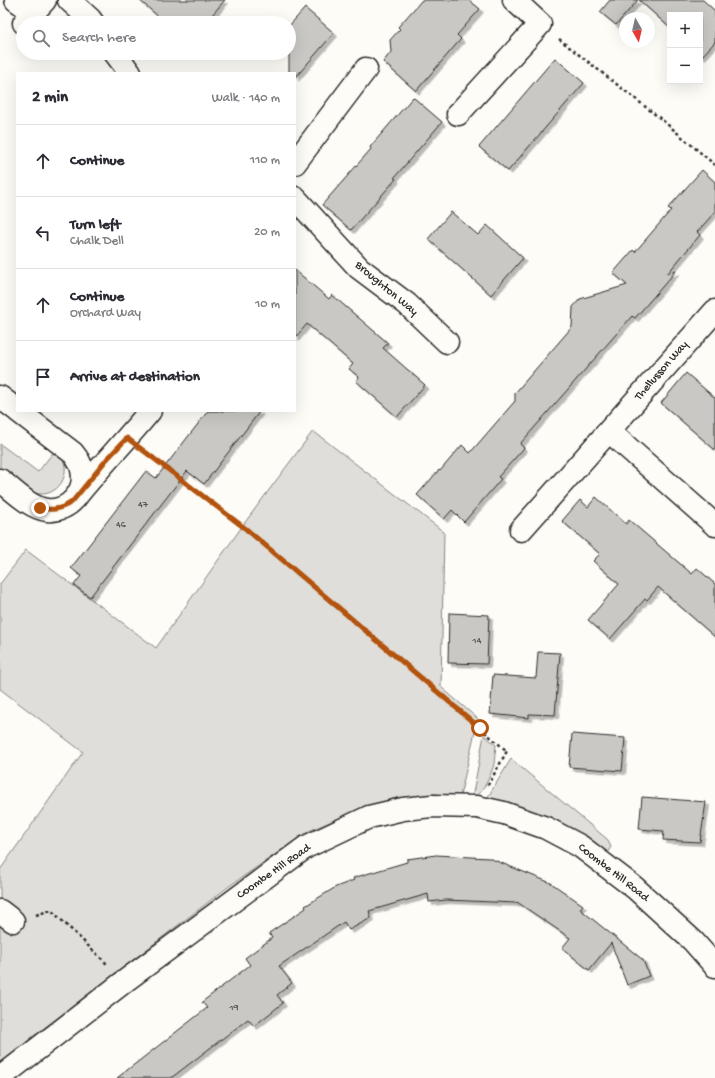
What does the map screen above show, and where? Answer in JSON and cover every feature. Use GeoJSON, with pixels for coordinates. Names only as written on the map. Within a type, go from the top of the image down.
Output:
{"type":"FeatureCollection","features":[{"type":"Feature","properties":{"kind":"street"},"geometry":{"type":"LineString","coordinates":[[69,0],[87,16]]}},
{"type":"Feature","properties":{"kind":"street"},"geometry":{"type":"LineString","coordinates":[[458,114],[540,24],[514,0]]}},
{"type":"Feature","properties":{"kind":"street"},"geometry":{"type":"LineString","coordinates":[[120,60],[129,72]]}},
{"type":"Feature","properties":{"kind":"street"},"geometry":{"type":"LineString","coordinates":[[296,161],[366,69]]}},
{"type":"Feature","properties":{"kind":"street","name":"Broughton Way"},"geometry":{"type":"LineString","coordinates":[[296,174],[298,182],[298,190],[296,195]]}},
{"type":"Feature","properties":{"kind":"street","name":"Broughton Way"},"geometry":{"type":"LineString","coordinates":[[296,198],[359,268],[407,304],[447,342]]}},
{"type":"Feature","properties":{"kind":"street","name":"Thellusson Way"},"geometry":{"type":"LineString","coordinates":[[521,530],[715,311]]}},
{"type":"Feature","properties":{"kind":"street"},"geometry":{"type":"LineString","coordinates":[[0,397],[16,409]]}},
{"type":"Feature","properties":{"kind":"street"},"geometry":{"type":"LineString","coordinates":[[19,412],[73,453],[79,460],[83,478],[82,487],[78,495]]}},
{"type":"Feature","properties":{"kind":"street"},"geometry":{"type":"LineString","coordinates":[[0,480],[34,506],[48,510],[64,507],[72,502],[107,459],[149,412]]}},
{"type":"Feature","properties":{"kind":"street"},"geometry":{"type":"LineString","coordinates":[[609,431],[715,525]]}},
{"type":"Feature","properties":{"kind":"street","name":"Coombe Hill Road"},"geometry":{"type":"LineString","coordinates":[[0,1078],[125,981],[306,847],[369,817],[402,809],[432,806],[477,806],[504,813],[546,828],[580,846],[635,888],[693,940],[715,966]]}},
{"type":"Feature","properties":{"kind":"path"},"geometry":{"type":"LineString","coordinates":[[540,24],[661,119],[715,165]]}},
{"type":"Feature","properties":{"kind":"path"},"geometry":{"type":"LineString","coordinates":[[127,438],[246,529],[507,752],[477,806]]}},
{"type":"Feature","properties":{"kind":"path"},"geometry":{"type":"LineString","coordinates":[[7,916],[50,910],[125,981]]}},
{"type":"Feature","properties":{"kind":"shaded area"},"geometry":{"type":"Polygon","coordinates":[[[313,431],[444,532],[441,687],[478,719],[460,796],[434,794],[397,798],[357,810],[309,831],[228,887],[35,1035],[0,1064],[0,870],[83,752],[0,689],[0,584],[26,550],[156,648],[246,521],[313,431]]]}},
{"type":"Feature","properties":{"kind":"shaded area"},"geometry":{"type":"Polygon","coordinates":[[[0,444],[38,472],[55,450],[63,458],[65,468],[65,474],[60,484],[52,492],[46,494],[35,493],[24,488],[0,469],[0,444]]]}},
{"type":"Feature","properties":{"kind":"shaded area"},"geometry":{"type":"Polygon","coordinates":[[[484,735],[496,745],[494,764],[484,787],[479,795],[474,797],[473,793],[484,735]]]}},
{"type":"Feature","properties":{"kind":"shaded area"},"geometry":{"type":"Polygon","coordinates":[[[511,759],[607,839],[611,847],[607,853],[486,800],[511,759]]]}},
{"type":"Feature","properties":{"kind":"building"},"geometry":{"type":"Polygon","coordinates":[[[139,0],[225,0],[211,16],[158,16],[139,0]]]}},
{"type":"Feature","properties":{"kind":"building"},"geometry":{"type":"Polygon","coordinates":[[[422,0],[469,0],[480,9],[457,35],[461,39],[416,91],[383,62],[391,52],[390,40],[400,29],[398,27],[422,0]]]}},
{"type":"Feature","properties":{"kind":"building"},"geometry":{"type":"Polygon","coordinates":[[[610,0],[638,0],[627,12],[619,12],[619,22],[616,25],[600,12],[610,0]]]}},
{"type":"Feature","properties":{"kind":"building"},"geometry":{"type":"Polygon","coordinates":[[[639,0],[703,0],[715,11],[715,42],[703,55],[703,12],[667,12],[667,25],[655,14],[655,12],[652,12],[639,0]]]}},
{"type":"Feature","properties":{"kind":"building"},"geometry":{"type":"Polygon","coordinates":[[[305,8],[334,33],[296,77],[296,72],[289,72],[289,60],[296,60],[296,18],[305,8]]]}},
{"type":"Feature","properties":{"kind":"building"},"geometry":{"type":"Polygon","coordinates":[[[555,58],[584,83],[508,171],[479,147],[555,58]]]}},
{"type":"Feature","properties":{"kind":"building"},"geometry":{"type":"Polygon","coordinates":[[[413,97],[442,122],[394,178],[396,179],[351,230],[322,205],[371,149],[370,147],[413,97]]]}},
{"type":"Feature","properties":{"kind":"building"},"geometry":{"type":"Polygon","coordinates":[[[702,170],[715,182],[715,212],[697,232],[700,235],[667,274],[676,271],[635,318],[632,316],[520,444],[524,448],[498,477],[501,479],[464,522],[452,510],[444,519],[417,495],[462,445],[470,453],[515,401],[515,393],[572,327],[573,307],[580,299],[627,285],[613,273],[633,250],[635,252],[671,210],[668,208],[702,170]]]}},
{"type":"Feature","properties":{"kind":"building"},"geometry":{"type":"Polygon","coordinates":[[[451,212],[478,235],[487,225],[523,258],[491,295],[428,239],[451,212]]]}},
{"type":"Feature","properties":{"kind":"building"},"geometry":{"type":"Polygon","coordinates":[[[296,271],[329,299],[332,295],[388,343],[383,348],[425,385],[397,417],[356,381],[359,377],[349,369],[353,364],[307,324],[296,337],[296,271]]]}},
{"type":"Feature","properties":{"kind":"building"},"geometry":{"type":"Polygon","coordinates":[[[686,373],[715,398],[715,450],[661,403],[686,373]]]}},
{"type":"Feature","properties":{"kind":"building"},"geometry":{"type":"Polygon","coordinates":[[[207,412],[259,412],[204,484],[187,471],[90,597],[74,585],[81,576],[71,568],[146,471],[156,478],[207,412]]]}},
{"type":"Feature","properties":{"kind":"building"},"geometry":{"type":"Polygon","coordinates":[[[596,497],[626,524],[629,520],[692,574],[697,568],[715,584],[715,637],[658,587],[647,600],[645,599],[610,639],[588,620],[619,584],[593,561],[600,554],[562,521],[580,500],[588,507],[596,497]]]}},
{"type":"Feature","properties":{"kind":"building"},"geometry":{"type":"Polygon","coordinates":[[[449,613],[489,615],[487,664],[448,663],[449,613]]]}},
{"type":"Feature","properties":{"kind":"building"},"geometry":{"type":"Polygon","coordinates":[[[538,652],[560,653],[555,715],[529,714],[529,718],[490,714],[493,675],[536,678],[538,652]]]}},
{"type":"Feature","properties":{"kind":"building"},"geometry":{"type":"Polygon","coordinates":[[[572,734],[625,738],[622,771],[569,767],[572,734]]]}},
{"type":"Feature","properties":{"kind":"building"},"geometry":{"type":"Polygon","coordinates":[[[642,797],[706,802],[700,842],[663,840],[664,831],[639,829],[642,797]]]}},
{"type":"Feature","properties":{"kind":"building"},"geometry":{"type":"Polygon","coordinates":[[[436,855],[489,858],[551,883],[583,905],[580,909],[643,960],[649,976],[627,985],[611,943],[589,970],[562,948],[570,938],[517,902],[446,900],[429,902],[428,894],[369,911],[371,918],[349,930],[344,922],[279,966],[292,983],[277,995],[283,1003],[254,1026],[248,1019],[171,1078],[117,1078],[207,1008],[202,1002],[250,965],[245,958],[272,938],[269,933],[306,908],[305,906],[336,887],[354,880],[353,878],[407,862],[407,859],[436,855]]]}},
{"type":"Feature","properties":{"kind":"route"},"geometry":{"type":"LineString","coordinates":[[40,508],[48,510],[55,509],[64,507],[72,502],[107,459],[127,438],[246,529],[480,728]]}}]}
